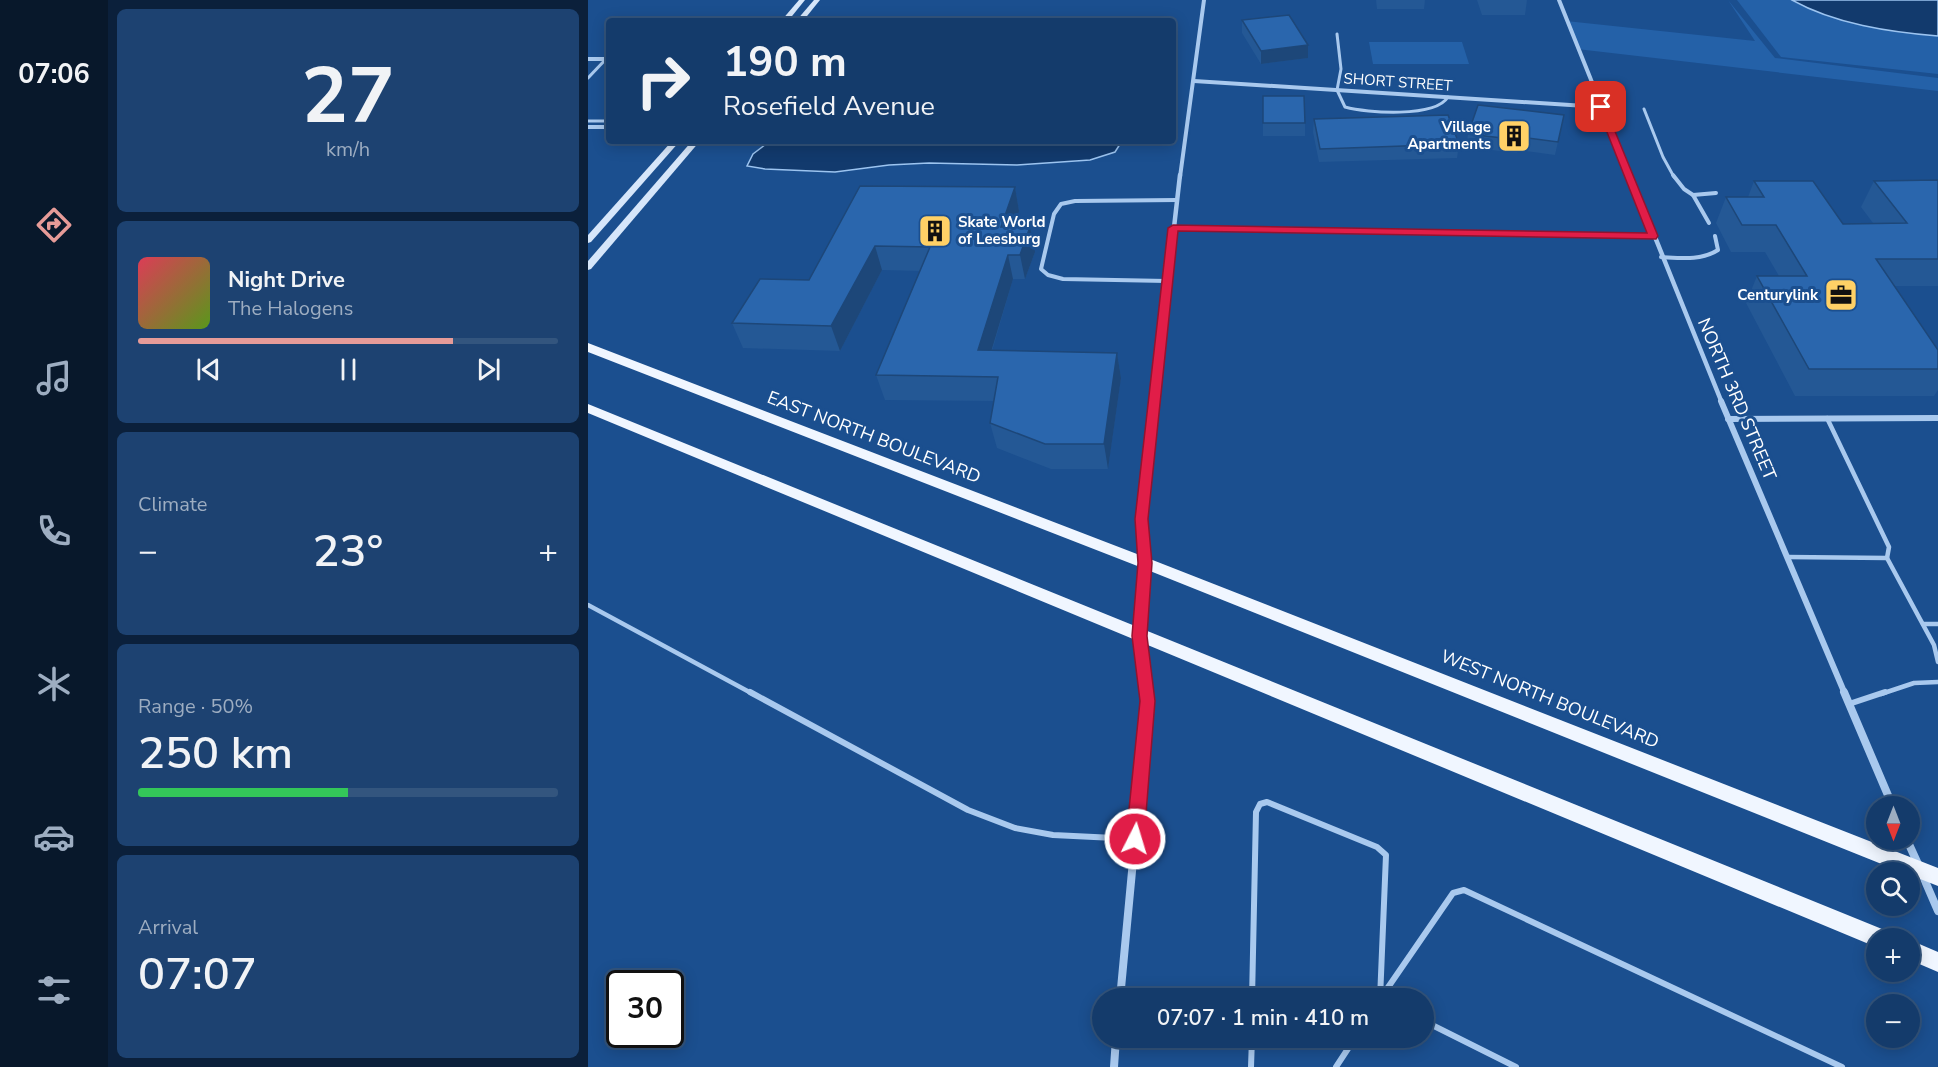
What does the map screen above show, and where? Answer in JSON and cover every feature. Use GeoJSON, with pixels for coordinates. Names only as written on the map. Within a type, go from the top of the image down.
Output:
{"type":"FeatureCollection","features":[{"type":"Feature","properties":{"kind":"main road","name":"EAST NORTH BOULEVARD"},"geometry":{"type":"LineString","coordinates":[[588,347],[1145,563]]}},
{"type":"Feature","properties":{"kind":"main road"},"geometry":{"type":"LineString","coordinates":[[588,408],[1866,932]]}},
{"type":"Feature","properties":{"kind":"main road","name":"WEST NORTH BOULEVARD"},"geometry":{"type":"LineString","coordinates":[[1145,563],[1929,873]]}},
{"type":"Feature","properties":{"kind":"main road"},"geometry":{"type":"LineString","coordinates":[[1920,954],[1938,962]]}},
{"type":"Feature","properties":{"kind":"street"},"geometry":{"type":"LineString","coordinates":[[787,18],[802,0]]}},
{"type":"Feature","properties":{"kind":"street"},"geometry":{"type":"LineString","coordinates":[[802,18],[817,0]]}},
{"type":"Feature","properties":{"kind":"street"},"geometry":{"type":"LineString","coordinates":[[1121,988],[1148,701],[1140,636],[1145,563],[1142,519],[1173,228],[1204,0]]}},
{"type":"Feature","properties":{"kind":"street","name":"NORTH 3RD STREET"},"geometry":{"type":"LineString","coordinates":[[1558,0],[1728,419],[1888,796]]}},
{"type":"Feature","properties":{"kind":"street"},"geometry":{"type":"LineString","coordinates":[[588,59],[606,59]]}},
{"type":"Feature","properties":{"kind":"street","name":"SHORT STREET"},"geometry":{"type":"LineString","coordinates":[[1194,81],[1601,107]]}},
{"type":"Feature","properties":{"kind":"street"},"geometry":{"type":"LineString","coordinates":[[588,126],[606,127]]}},
{"type":"Feature","properties":{"kind":"street"},"geometry":{"type":"LineString","coordinates":[[588,240],[673,144]]}},
{"type":"Feature","properties":{"kind":"street"},"geometry":{"type":"LineString","coordinates":[[588,267],[693,144]]}},
{"type":"Feature","properties":{"kind":"street"},"geometry":{"type":"LineString","coordinates":[[1173,228],[1653,236]]}},
{"type":"Feature","properties":{"kind":"street"},"geometry":{"type":"LineString","coordinates":[[1728,419],[1938,418]]}},
{"type":"Feature","properties":{"kind":"street"},"geometry":{"type":"LineString","coordinates":[[1914,850],[1929,873],[1938,911]]}},
{"type":"Feature","properties":{"kind":"street"},"geometry":{"type":"LineString","coordinates":[[1114,1067],[1115,1048]]}},
{"type":"Feature","properties":{"kind":"lane"},"geometry":{"type":"LineString","coordinates":[[1336,34],[1341,69],[1337,90],[1345,107],[1363,111],[1434,108],[1444,104],[1448,97]]}},
{"type":"Feature","properties":{"kind":"lane"},"geometry":{"type":"LineString","coordinates":[[588,78],[606,60]]}},
{"type":"Feature","properties":{"kind":"lane"},"geometry":{"type":"LineString","coordinates":[[1644,109],[1674,177],[1684,191],[1693,195],[1716,194]]}},
{"type":"Feature","properties":{"kind":"lane"},"geometry":{"type":"LineString","coordinates":[[588,121],[606,121]]}},
{"type":"Feature","properties":{"kind":"lane"},"geometry":{"type":"LineString","coordinates":[[1693,195],[1709,224]]}},
{"type":"Feature","properties":{"kind":"lane"},"geometry":{"type":"LineString","coordinates":[[1167,281],[1062,279],[1048,275],[1041,269],[1054,214],[1060,204],[1075,201],[1177,200]]}},
{"type":"Feature","properties":{"kind":"lane"},"geometry":{"type":"LineString","coordinates":[[1661,257],[1712,255],[1718,250],[1715,236]]}},
{"type":"Feature","properties":{"kind":"lane"},"geometry":{"type":"LineString","coordinates":[[1827,418],[1889,547],[1887,558],[1934,645],[1938,662]]}},
{"type":"Feature","properties":{"kind":"lane"},"geometry":{"type":"LineString","coordinates":[[1787,557],[1887,558]]}},
{"type":"Feature","properties":{"kind":"lane"},"geometry":{"type":"LineString","coordinates":[[588,605],[968,810],[1015,828],[1053,835],[1135,839]]}},
{"type":"Feature","properties":{"kind":"lane"},"geometry":{"type":"LineString","coordinates":[[1923,624],[1938,624]]}},
{"type":"Feature","properties":{"kind":"lane"},"geometry":{"type":"LineString","coordinates":[[1849,704],[1914,683],[1938,682]]}},
{"type":"Feature","properties":{"kind":"lane"},"geometry":{"type":"LineString","coordinates":[[1252,988],[1256,812],[1260,804],[1267,802],[1377,847],[1386,855],[1380,988]]}},
{"type":"Feature","properties":{"kind":"lane"},"geometry":{"type":"LineString","coordinates":[[1388,988],[1453,893],[1464,890],[1842,1067]]}},
{"type":"Feature","properties":{"kind":"lane"},"geometry":{"type":"LineString","coordinates":[[1434,1026],[1516,1067]]}},
{"type":"Feature","properties":{"kind":"lane"},"geometry":{"type":"LineString","coordinates":[[1251,1067],[1252,1048]]}},
{"type":"Feature","properties":{"kind":"lane"},"geometry":{"type":"LineString","coordinates":[[1336,1067],[1348,1048]]}},
{"type":"Feature","properties":{"kind":"shaded area"},"geometry":{"type":"Polygon","coordinates":[[[1728,0],[1775,58],[1938,78],[1938,91],[1577,49],[1566,21],[1755,41],[1728,0]]]}},
{"type":"Feature","properties":{"kind":"shaded area"},"geometry":{"type":"Polygon","coordinates":[[[1737,0],[1938,0],[1938,74],[1781,57],[1737,0]]]}},
{"type":"Feature","properties":{"kind":"shaded area"},"geometry":{"type":"Polygon","coordinates":[[[1792,0],[1938,0],[1938,36],[1863,26],[1826,15],[1792,0]]]}},
{"type":"Feature","properties":{"kind":"shaded area"},"geometry":{"type":"Polygon","coordinates":[[[1369,42],[1462,42],[1469,64],[1373,64],[1369,42]]]}},
{"type":"Feature","properties":{"kind":"shaded area"},"geometry":{"type":"Polygon","coordinates":[[[766,144],[1120,144],[1115,152],[1090,160],[1017,165],[929,163],[889,165],[835,172],[747,166],[753,154],[766,144]]]}},
{"type":"Feature","properties":{"kind":"building"},"geometry":{"type":"Polygon","coordinates":[[[1289,15],[1308,45],[1261,51],[1242,20],[1289,15]]]}},
{"type":"Feature","properties":{"kind":"building"},"geometry":{"type":"Polygon","coordinates":[[[1263,96],[1304,96],[1305,123],[1263,123],[1263,96]]]}},
{"type":"Feature","properties":{"kind":"building"},"geometry":{"type":"Polygon","coordinates":[[[1478,105],[1564,115],[1558,142],[1468,134],[1478,105]]]}},
{"type":"Feature","properties":{"kind":"building"},"geometry":{"type":"Polygon","coordinates":[[[1448,115],[1459,144],[1320,149],[1314,119],[1448,115]]]}},
{"type":"Feature","properties":{"kind":"building","name":"Centurylink"},"geometry":{"type":"Polygon","coordinates":[[[1938,180],[1938,259],[1876,259],[1938,350],[1938,369],[1809,369],[1757,276],[1807,276],[1776,225],[1742,225],[1726,197],[1764,197],[1754,181],[1813,181],[1843,224],[1907,223],[1874,181],[1938,180]]]}},
{"type":"Feature","properties":{"kind":"building"},"geometry":{"type":"Polygon","coordinates":[[[860,186],[1015,187],[1001,227],[1030,227],[1020,255],[1008,255],[978,350],[1117,353],[1104,444],[1045,444],[990,423],[998,377],[876,375],[930,247],[875,246],[831,326],[732,323],[760,279],[809,280],[860,186]]]}},
{"type":"Feature","properties":{"kind":"place","name":"Village Apartments"},"geometry":{"type":"Point","coordinates":[1514,136]}},
{"type":"Feature","properties":{"kind":"place","name":"Skate World of Leesburg"},"geometry":{"type":"Point","coordinates":[935,231]}},
{"type":"Feature","properties":{"kind":"place","name":"Centurylink"},"geometry":{"type":"Point","coordinates":[1841,295]}},
{"type":"Feature","properties":{"kind":"route"},"geometry":{"type":"LineString","coordinates":[[1135,839],[1148,701],[1140,636],[1145,563],[1142,519],[1173,228],[1653,236],[1601,107]]}}]}
